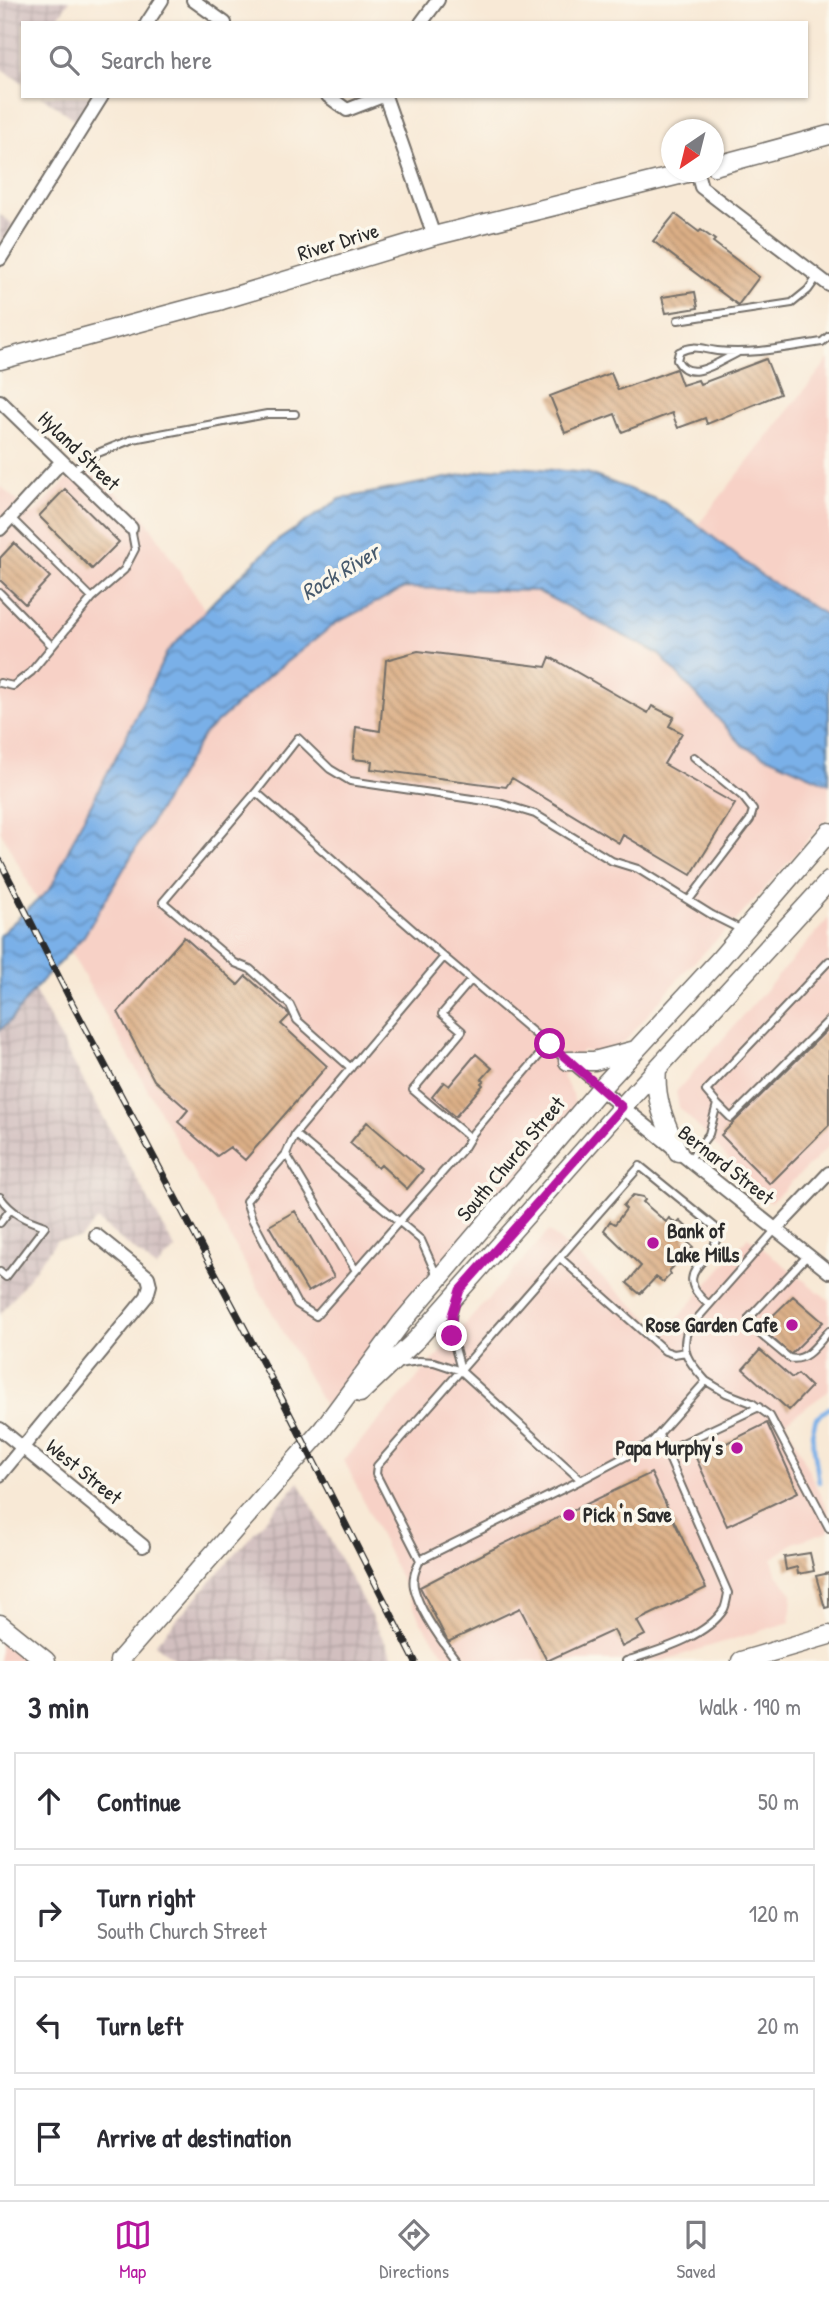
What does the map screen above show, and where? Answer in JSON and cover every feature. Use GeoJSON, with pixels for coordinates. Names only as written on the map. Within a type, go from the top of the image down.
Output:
{"type":"FeatureCollection","features":[{"type":"Feature","properties":{"kind":"main road"},"geometry":{"type":"LineString","coordinates":[[724,163],[829,135]]}},
{"type":"Feature","properties":{"kind":"main road","name":"River Drive"},"geometry":{"type":"LineString","coordinates":[[0,360],[222,300],[434,236],[661,179]]}},
{"type":"Feature","properties":{"kind":"main road","name":"South Church Street"},"geometry":{"type":"LineString","coordinates":[[119,1661],[322,1430],[402,1322],[600,1088],[744,931],[829,832]]}},
{"type":"Feature","properties":{"kind":"main road","name":"South Church Street"},"geometry":{"type":"LineString","coordinates":[[322,1430],[416,1340],[622,1107],[829,881]]}},
{"type":"Feature","properties":{"kind":"main road"},"geometry":{"type":"LineString","coordinates":[[568,1060],[594,1061],[636,1050]]}},
{"type":"Feature","properties":{"kind":"main road"},"geometry":{"type":"LineString","coordinates":[[657,1069],[655,1086],[660,1109],[683,1156]]}},
{"type":"Feature","properties":{"kind":"main road"},"geometry":{"type":"LineString","coordinates":[[0,1624],[46,1661]]}},
{"type":"Feature","properties":{"kind":"main road"},"geometry":{"type":"LineString","coordinates":[[752,1659],[829,1634]]}},
{"type":"Feature","properties":{"kind":"street"},"geometry":{"type":"LineString","coordinates":[[148,21],[162,0]]}},
{"type":"Feature","properties":{"kind":"street"},"geometry":{"type":"LineString","coordinates":[[193,0],[222,21]]}},
{"type":"Feature","properties":{"kind":"street"},"geometry":{"type":"LineString","coordinates":[[422,21],[438,0]]}},
{"type":"Feature","properties":{"kind":"street"},"geometry":{"type":"LineString","coordinates":[[0,259],[101,98]]}},
{"type":"Feature","properties":{"kind":"street"},"geometry":{"type":"LineString","coordinates":[[331,98],[347,110],[379,98]]}},
{"type":"Feature","properties":{"kind":"street"},"geometry":{"type":"LineString","coordinates":[[385,98],[434,236]]}},
{"type":"Feature","properties":{"kind":"street"},"geometry":{"type":"LineString","coordinates":[[700,182],[701,187],[829,285]]}},
{"type":"Feature","properties":{"kind":"street","name":"Hyland Street"},"geometry":{"type":"LineString","coordinates":[[0,401],[131,528]]}},
{"type":"Feature","properties":{"kind":"street"},"geometry":{"type":"LineString","coordinates":[[0,529],[62,461]]}},
{"type":"Feature","properties":{"kind":"street","name":"Bernard Street"},"geometry":{"type":"LineString","coordinates":[[600,1088],[829,1272]]}},
{"type":"Feature","properties":{"kind":"street"},"geometry":{"type":"LineString","coordinates":[[776,1228],[829,1173]]}},
{"type":"Feature","properties":{"kind":"street"},"geometry":{"type":"LineString","coordinates":[[0,1475],[147,1296],[150,1285],[148,1277],[96,1235]]}},
{"type":"Feature","properties":{"kind":"street","name":"West Street"},"geometry":{"type":"LineString","coordinates":[[0,1429],[144,1546]]}},
{"type":"Feature","properties":{"kind":"lane"},"geometry":{"type":"LineString","coordinates":[[678,320],[792,303],[808,290],[818,276]]}},
{"type":"Feature","properties":{"kind":"lane"},"geometry":{"type":"LineString","coordinates":[[737,353],[698,371],[688,372],[681,369],[677,360],[679,352],[688,347],[737,353],[822,342],[829,336]]}},
{"type":"Feature","properties":{"kind":"lane"},"geometry":{"type":"LineString","coordinates":[[73,470],[98,453],[133,439],[267,414],[295,414]]}},
{"type":"Feature","properties":{"kind":"lane"},"geometry":{"type":"LineString","coordinates":[[11,518],[92,598]]}},
{"type":"Feature","properties":{"kind":"lane"},"geometry":{"type":"LineString","coordinates":[[0,683],[13,686],[31,672],[92,598],[124,570],[135,549],[131,528]]}},
{"type":"Feature","properties":{"kind":"lane"},"geometry":{"type":"LineString","coordinates":[[0,593],[52,646]]}},
{"type":"Feature","properties":{"kind":"lane"},"geometry":{"type":"LineString","coordinates":[[351,1068],[297,1020],[290,1005],[163,902],[256,792],[298,737],[330,769],[350,781],[499,803],[535,814],[612,861],[638,869],[744,931]]}},
{"type":"Feature","properties":{"kind":"lane"},"geometry":{"type":"LineString","coordinates":[[689,900],[750,820],[753,810],[743,797],[694,757]]}},
{"type":"Feature","properties":{"kind":"lane"},"geometry":{"type":"LineString","coordinates":[[256,792],[444,957],[600,1088]]}},
{"type":"Feature","properties":{"kind":"lane"},"geometry":{"type":"LineString","coordinates":[[444,957],[295,1134],[286,1154],[246,1201],[252,1219],[297,1304],[316,1316],[550,1044]]}},
{"type":"Feature","properties":{"kind":"lane"},"geometry":{"type":"LineString","coordinates":[[827,966],[706,1091],[731,1118],[829,1020]]}},
{"type":"Feature","properties":{"kind":"lane"},"geometry":{"type":"LineString","coordinates":[[470,1138],[413,1090],[462,1031],[442,1014],[471,980]]}},
{"type":"Feature","properties":{"kind":"lane"},"geometry":{"type":"LineString","coordinates":[[683,1156],[709,1134],[717,1104]]}},
{"type":"Feature","properties":{"kind":"lane"},"geometry":{"type":"LineString","coordinates":[[295,1134],[421,1240],[439,1279]]}},
{"type":"Feature","properties":{"kind":"lane"},"geometry":{"type":"LineString","coordinates":[[286,1154],[355,1269]]}},
{"type":"Feature","properties":{"kind":"lane"},"geometry":{"type":"LineString","coordinates":[[420,1560],[376,1474],[377,1466],[640,1166],[715,1227],[718,1235],[716,1242],[693,1272],[691,1281],[697,1295],[709,1305]]}},
{"type":"Feature","properties":{"kind":"lane"},"geometry":{"type":"LineString","coordinates":[[0,1197],[10,1210],[45,1226],[6,1277],[0,1272]]}},
{"type":"Feature","properties":{"kind":"lane"},"geometry":{"type":"LineString","coordinates":[[0,1223],[10,1210]]}},
{"type":"Feature","properties":{"kind":"lane"},"geometry":{"type":"LineString","coordinates":[[776,1228],[688,1329],[684,1340],[685,1352],[690,1363],[706,1381],[726,1394],[759,1407],[776,1425],[829,1528]]}},
{"type":"Feature","properties":{"kind":"lane"},"geometry":{"type":"LineString","coordinates":[[808,1255],[750,1318],[749,1325],[789,1359],[796,1361],[804,1358],[829,1331]]}},
{"type":"Feature","properties":{"kind":"lane"},"geometry":{"type":"LineString","coordinates":[[560,1258],[665,1351],[674,1354],[685,1352]]}},
{"type":"Feature","properties":{"kind":"lane"},"geometry":{"type":"LineString","coordinates":[[460,1290],[451,1326],[461,1371]]}},
{"type":"Feature","properties":{"kind":"lane"},"geometry":{"type":"LineString","coordinates":[[388,1367],[419,1361],[434,1362],[461,1371],[581,1480]]}},
{"type":"Feature","properties":{"kind":"lane"},"geometry":{"type":"LineString","coordinates":[[457,1661],[420,1603],[414,1586],[414,1575],[420,1560],[643,1449],[659,1435],[706,1381]]}},
{"type":"Feature","properties":{"kind":"lane"},"geometry":{"type":"LineString","coordinates":[[666,1451],[759,1407]]}},
{"type":"Feature","properties":{"kind":"lane"},"geometry":{"type":"LineString","coordinates":[[626,1661],[679,1643],[707,1626],[724,1609],[728,1593],[659,1435]]}},
{"type":"Feature","properties":{"kind":"shaded area"},"geometry":{"type":"Polygon","coordinates":[[[0,0],[70,0],[55,21],[21,21],[21,82],[0,68],[0,0]]]}},
{"type":"Feature","properties":{"kind":"shaded area"},"geometry":{"type":"Polygon","coordinates":[[[44,98],[93,98],[77,121],[44,98]]]}},
{"type":"Feature","properties":{"kind":"shaded area"},"geometry":{"type":"Polygon","coordinates":[[[0,215],[13,224],[0,245],[0,215]]]}},
{"type":"Feature","properties":{"kind":"shaded area"},"geometry":{"type":"Polygon","coordinates":[[[829,359],[829,617],[762,576],[698,525],[829,359]]]}},
{"type":"Feature","properties":{"kind":"shaded area"},"geometry":{"type":"Polygon","coordinates":[[[82,464],[143,515],[205,610],[167,652],[51,888],[38,901],[0,830],[0,486],[33,515],[82,464]]]}},
{"type":"Feature","properties":{"kind":"shaded area"},"geometry":{"type":"Polygon","coordinates":[[[404,588],[537,591],[659,654],[743,746],[829,784],[829,816],[735,922],[686,970],[626,1040],[610,1051],[595,1054],[583,1050],[562,1077],[573,1094],[575,1106],[556,1134],[325,1407],[70,951],[84,936],[204,734],[271,674],[336,623],[404,588]]]}},
{"type":"Feature","properties":{"kind":"shaded area"},"geometry":{"type":"Polygon","coordinates":[[[829,918],[829,1146],[770,1203],[679,1107],[676,1092],[829,918]]]}},
{"type":"Feature","properties":{"kind":"shaded area"},"geometry":{"type":"Polygon","coordinates":[[[34,990],[175,1249],[156,1268],[97,1220],[80,1239],[57,1240],[0,1315],[0,1030],[34,990]]]}},
{"type":"Feature","properties":{"kind":"shaded area"},"geometry":{"type":"Polygon","coordinates":[[[549,1231],[665,1333],[748,1237],[829,1300],[829,1391],[786,1421],[829,1514],[829,1531],[793,1543],[772,1559],[776,1573],[792,1594],[790,1622],[661,1661],[449,1661],[421,1622],[344,1460],[549,1231]]]}},
{"type":"Feature","properties":{"kind":"shaded area"},"geometry":{"type":"Polygon","coordinates":[[[299,1482],[395,1661],[178,1661],[155,1644],[299,1482]]]}},
{"type":"Feature","properties":{"kind":"shaded area"},"geometry":{"type":"Polygon","coordinates":[[[0,1639],[28,1661],[0,1661],[0,1639]]]}},
{"type":"Feature","properties":{"kind":"water","name":"Rock River"},"geometry":{"type":"Polygon","coordinates":[[[507,466],[587,473],[663,502],[698,525],[762,576],[829,617],[829,784],[743,746],[659,654],[537,591],[404,588],[336,623],[271,674],[204,734],[84,936],[0,1030],[0,935],[51,888],[167,652],[215,600],[277,541],[340,499],[507,466]]]}},
{"type":"Feature","properties":{"kind":"building"},"geometry":{"type":"Polygon","coordinates":[[[675,214],[715,240],[713,242],[759,277],[738,305],[653,241],[675,214]]]}},
{"type":"Feature","properties":{"kind":"building"},"geometry":{"type":"Polygon","coordinates":[[[695,292],[698,308],[666,313],[662,297],[695,292]]]}},
{"type":"Feature","properties":{"kind":"building"},"geometry":{"type":"Polygon","coordinates":[[[766,359],[780,394],[707,424],[705,418],[678,428],[672,413],[622,432],[615,414],[565,433],[550,396],[611,373],[618,390],[676,369],[682,385],[698,380],[700,384],[766,359]]]}},
{"type":"Feature","properties":{"kind":"building"},"geometry":{"type":"Polygon","coordinates":[[[65,489],[119,542],[92,569],[39,516],[65,489]]]}},
{"type":"Feature","properties":{"kind":"building"},"geometry":{"type":"Polygon","coordinates":[[[14,543],[50,577],[25,604],[0,580],[0,558],[14,543]]]}},
{"type":"Feature","properties":{"kind":"building"},"geometry":{"type":"Polygon","coordinates":[[[418,651],[546,667],[550,657],[648,713],[652,706],[674,717],[669,726],[682,733],[664,764],[735,804],[691,875],[623,835],[619,843],[512,778],[506,787],[371,769],[372,761],[353,759],[356,727],[380,731],[386,660],[418,651]]]}},
{"type":"Feature","properties":{"kind":"building"},"geometry":{"type":"Polygon","coordinates":[[[184,937],[238,985],[246,976],[290,1015],[281,1024],[327,1066],[245,1160],[230,1147],[217,1156],[178,1122],[188,1110],[154,1080],[118,1012],[184,937]]]}},
{"type":"Feature","properties":{"kind":"building"},"geometry":{"type":"Polygon","coordinates":[[[829,1028],[829,1125],[770,1184],[721,1135],[829,1028]]]}},
{"type":"Feature","properties":{"kind":"building"},"geometry":{"type":"Polygon","coordinates":[[[476,1054],[492,1068],[482,1079],[483,1085],[455,1117],[432,1097],[444,1082],[449,1086],[476,1054]]]}},
{"type":"Feature","properties":{"kind":"building"},"geometry":{"type":"Polygon","coordinates":[[[367,1122],[423,1170],[407,1189],[381,1165],[378,1168],[350,1143],[367,1122]]]}},
{"type":"Feature","properties":{"kind":"building","name":"Bank of Lake Mills"},"geometry":{"type":"Polygon","coordinates":[[[633,1195],[643,1197],[643,1202],[666,1222],[669,1218],[677,1224],[680,1221],[691,1231],[684,1239],[693,1247],[669,1271],[671,1274],[663,1282],[656,1277],[640,1294],[627,1283],[641,1266],[604,1230],[610,1221],[615,1224],[626,1209],[623,1206],[633,1195]]]}},
{"type":"Feature","properties":{"kind":"building"},"geometry":{"type":"Polygon","coordinates":[[[295,1211],[334,1277],[308,1292],[269,1226],[295,1211]]]}},
{"type":"Feature","properties":{"kind":"building","name":"Rose Garden Cafe"},"geometry":{"type":"Polygon","coordinates":[[[793,1296],[823,1322],[790,1355],[761,1327],[793,1296]]]}},
{"type":"Feature","properties":{"kind":"building"},"geometry":{"type":"Polygon","coordinates":[[[760,1350],[792,1378],[798,1374],[811,1387],[789,1410],[743,1369],[760,1350]]]}},
{"type":"Feature","properties":{"kind":"building"},"geometry":{"type":"Polygon","coordinates":[[[767,1423],[798,1492],[727,1526],[696,1458],[767,1423]]]}},
{"type":"Feature","properties":{"kind":"building"},"geometry":{"type":"Polygon","coordinates":[[[651,1473],[706,1588],[637,1621],[645,1635],[622,1647],[614,1630],[547,1661],[520,1608],[448,1642],[420,1587],[651,1473]]]}},
{"type":"Feature","properties":{"kind":"building"},"geometry":{"type":"Polygon","coordinates":[[[810,1553],[814,1571],[798,1574],[797,1567],[786,1570],[784,1557],[810,1553]]]}},
{"type":"Feature","properties":{"kind":"building"},"geometry":{"type":"Polygon","coordinates":[[[829,1573],[829,1607],[825,1608],[816,1576],[829,1573]]]}},
{"type":"Feature","properties":{"kind":"waterway"},"geometry":{"type":"LineString","coordinates":[[819,1482],[812,1434],[816,1418],[829,1408]]}},
{"type":"Feature","properties":{"kind":"railway"},"geometry":{"type":"LineString","coordinates":[[0,861],[73,1005],[282,1399],[415,1661]]}},
{"type":"Feature","properties":{"kind":"place","name":"Bank of Lake Mills"},"geometry":{"type":"Point","coordinates":[653,1243]}},
{"type":"Feature","properties":{"kind":"place","name":"Rose Garden Cafe"},"geometry":{"type":"Point","coordinates":[792,1325]}},
{"type":"Feature","properties":{"kind":"place","name":"Papa Murphy's"},"geometry":{"type":"Point","coordinates":[737,1448]}},
{"type":"Feature","properties":{"kind":"place","name":"Pick 'n Save"},"geometry":{"type":"Point","coordinates":[569,1515]}},
{"type":"Feature","properties":{"kind":"route"},"geometry":{"type":"LineString","coordinates":[[452,1336],[452,1315],[460,1290],[622,1107],[550,1044]]}}]}
